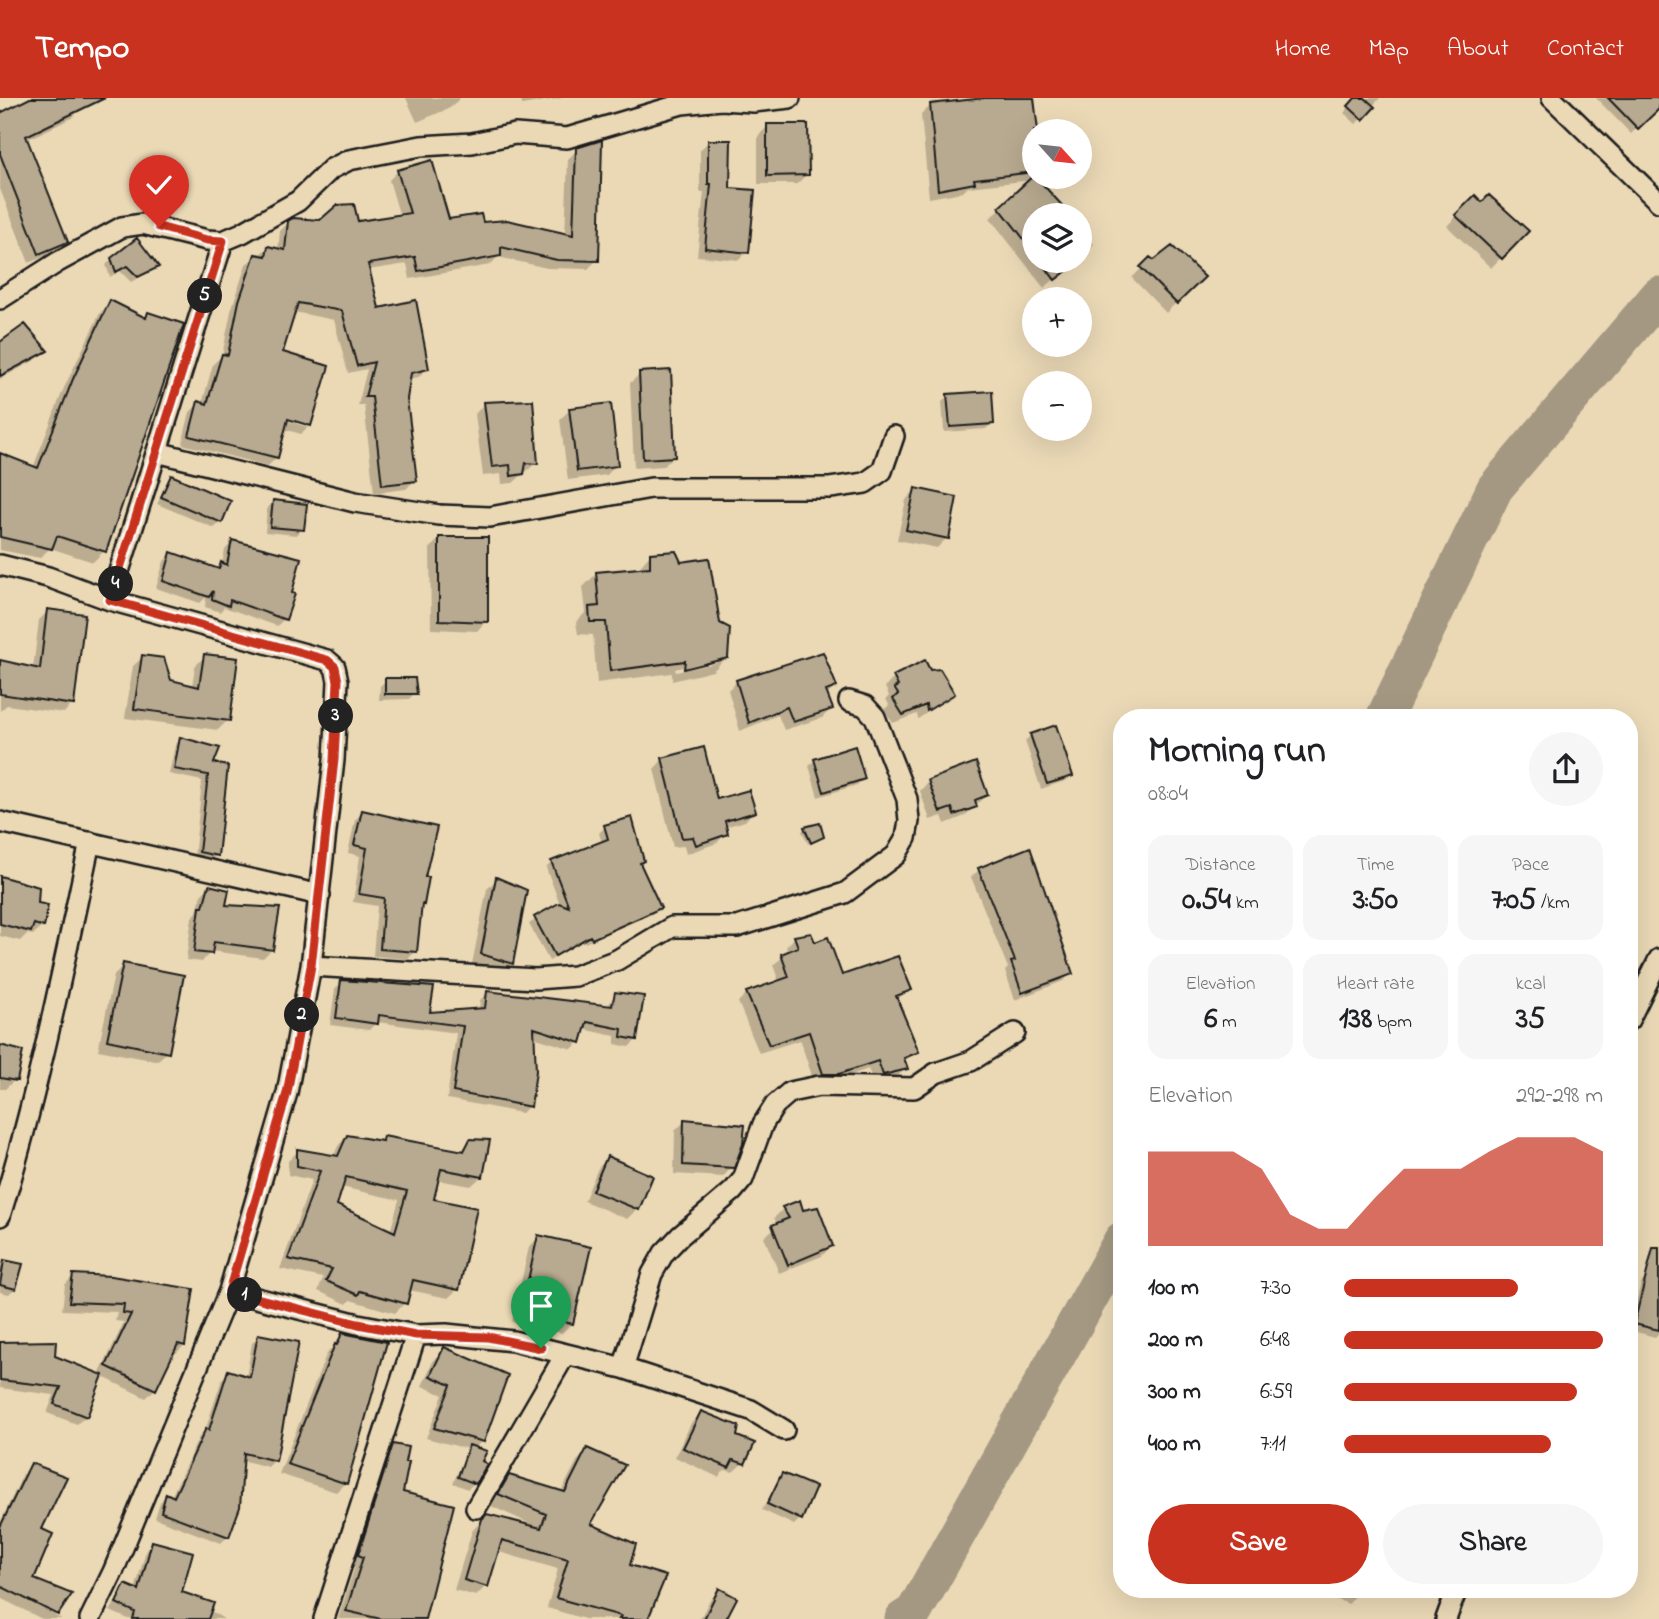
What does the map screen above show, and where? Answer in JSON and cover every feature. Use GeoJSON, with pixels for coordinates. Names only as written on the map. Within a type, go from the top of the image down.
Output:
{"type":"FeatureCollection","features":[{"type":"Feature","properties":{"kind":"street"},"geometry":{"type":"LineString","coordinates":[[0,299],[58,262],[122,227],[143,225],[207,240],[223,241],[298,201],[331,169],[349,160],[421,146],[472,144],[515,134],[567,138],[682,104],[790,98]]}},
{"type":"Feature","properties":{"kind":"street"},"geometry":{"type":"LineString","coordinates":[[1552,98],[1659,202]]}},
{"type":"Feature","properties":{"kind":"street"},"geometry":{"type":"LineString","coordinates":[[110,600],[223,241]]}},
{"type":"Feature","properties":{"kind":"street"},"geometry":{"type":"LineString","coordinates":[[158,452],[355,502],[439,515],[491,517],[651,488],[830,488],[865,483],[882,471],[894,436]]}},
{"type":"Feature","properties":{"kind":"street"},"geometry":{"type":"LineString","coordinates":[[0,565],[48,577],[110,600],[327,660],[335,667],[338,681],[334,760],[320,895],[311,966],[287,1093],[229,1291],[113,1572],[90,1619]]}},
{"type":"Feature","properties":{"kind":"street"},"geometry":{"type":"LineString","coordinates":[[311,966],[536,979],[575,975],[617,960],[672,927],[737,927],[845,893],[896,855],[906,838],[909,821],[906,799],[875,717],[865,706],[849,701]]}},
{"type":"Feature","properties":{"kind":"street"},"geometry":{"type":"LineString","coordinates":[[0,822],[320,895]]}},
{"type":"Feature","properties":{"kind":"street"},"geometry":{"type":"LineString","coordinates":[[0,1216],[20,1152],[47,1041],[90,842]]}},
{"type":"Feature","properties":{"kind":"street"},"geometry":{"type":"LineString","coordinates":[[1638,1002],[1659,959]]}},
{"type":"Feature","properties":{"kind":"street"},"geometry":{"type":"LineString","coordinates":[[623,1368],[652,1274],[664,1253],[743,1179],[763,1124],[775,1105],[790,1092],[819,1086],[914,1088],[936,1073],[971,1061],[1015,1033]]}},
{"type":"Feature","properties":{"kind":"street"},"geometry":{"type":"LineString","coordinates":[[229,1291],[358,1324],[416,1335],[446,1334],[500,1339],[623,1368],[751,1410],[784,1430]]}},
{"type":"Feature","properties":{"kind":"street"},"geometry":{"type":"LineString","coordinates":[[324,1619],[416,1335]]}},
{"type":"Feature","properties":{"kind":"street"},"geometry":{"type":"LineString","coordinates":[[476,1508],[565,1355]]}},
{"type":"Feature","properties":{"kind":"street"},"geometry":{"type":"LineString","coordinates":[[1446,1619],[1454,1598]]}},
{"type":"Feature","properties":{"kind":"building"},"geometry":{"type":"Polygon","coordinates":[[[30,98],[105,98],[26,136],[68,242],[39,254],[0,154],[0,113],[30,98]]]}},
{"type":"Feature","properties":{"kind":"building"},"geometry":{"type":"Polygon","coordinates":[[[985,98],[1034,98],[1037,119],[1022,119],[1022,173],[974,179],[975,183],[938,190],[930,104],[985,98]]]}},
{"type":"Feature","properties":{"kind":"building"},"geometry":{"type":"Polygon","coordinates":[[[1355,98],[1365,98],[1375,107],[1363,120],[1348,106],[1355,98]]]}},
{"type":"Feature","properties":{"kind":"building"},"geometry":{"type":"Polygon","coordinates":[[[1608,98],[1659,98],[1659,109],[1638,129],[1608,98]]]}},
{"type":"Feature","properties":{"kind":"building"},"geometry":{"type":"Polygon","coordinates":[[[767,124],[808,124],[809,175],[767,176],[767,124]]]}},
{"type":"Feature","properties":{"kind":"building"},"geometry":{"type":"Polygon","coordinates":[[[602,140],[599,261],[557,260],[501,247],[501,256],[418,271],[415,257],[368,264],[379,308],[416,300],[429,369],[411,373],[407,399],[417,481],[382,485],[372,397],[365,397],[374,362],[357,366],[342,311],[298,303],[283,352],[329,366],[311,426],[288,419],[278,458],[189,436],[198,401],[207,404],[222,354],[228,355],[239,301],[255,254],[266,256],[268,246],[285,250],[288,221],[293,218],[320,220],[337,205],[354,204],[358,221],[410,213],[397,170],[432,160],[449,219],[481,214],[483,222],[507,220],[573,235],[576,148],[602,140]]]}},
{"type":"Feature","properties":{"kind":"building"},"geometry":{"type":"Polygon","coordinates":[[[708,140],[731,140],[730,188],[755,190],[749,253],[705,248],[711,184],[708,184],[708,140]]]}},
{"type":"Feature","properties":{"kind":"building"},"geometry":{"type":"Polygon","coordinates":[[[1022,186],[1022,189],[1047,189],[1060,203],[1022,203],[1022,237],[999,207],[1022,186]]]}},
{"type":"Feature","properties":{"kind":"building"},"geometry":{"type":"Polygon","coordinates":[[[1475,195],[1482,202],[1489,195],[1529,231],[1502,259],[1455,215],[1475,195]]]}},
{"type":"Feature","properties":{"kind":"building"},"geometry":{"type":"Polygon","coordinates":[[[137,238],[159,267],[138,277],[127,266],[116,272],[111,258],[137,238]]]}},
{"type":"Feature","properties":{"kind":"building"},"geometry":{"type":"Polygon","coordinates":[[[1172,246],[1205,277],[1177,304],[1140,267],[1150,257],[1154,260],[1172,246]]]}},
{"type":"Feature","properties":{"kind":"building"},"geometry":{"type":"Polygon","coordinates":[[[1050,273],[1064,273],[1055,280],[1050,273]]]}},
{"type":"Feature","properties":{"kind":"building"},"geometry":{"type":"Polygon","coordinates":[[[110,300],[146,318],[148,312],[184,324],[106,552],[57,536],[52,549],[0,537],[0,453],[38,468],[73,379],[110,300]]]}},
{"type":"Feature","properties":{"kind":"building"},"geometry":{"type":"Polygon","coordinates":[[[25,324],[48,351],[0,376],[0,342],[25,324]]]}},
{"type":"Feature","properties":{"kind":"building"},"geometry":{"type":"Polygon","coordinates":[[[671,370],[675,457],[643,459],[639,372],[671,370]]]}},
{"type":"Feature","properties":{"kind":"building"},"geometry":{"type":"Polygon","coordinates":[[[992,391],[994,424],[950,427],[947,394],[992,391]]]}},
{"type":"Feature","properties":{"kind":"building"},"geometry":{"type":"Polygon","coordinates":[[[533,400],[538,464],[526,463],[524,474],[511,476],[510,465],[492,467],[484,402],[533,400]]]}},
{"type":"Feature","properties":{"kind":"building"},"geometry":{"type":"Polygon","coordinates":[[[611,403],[618,466],[577,471],[569,408],[611,403]]]}},
{"type":"Feature","properties":{"kind":"building"},"geometry":{"type":"Polygon","coordinates":[[[171,475],[231,501],[222,523],[161,497],[171,475]]]}},
{"type":"Feature","properties":{"kind":"building"},"geometry":{"type":"Polygon","coordinates":[[[915,488],[957,497],[949,539],[906,530],[915,488]]]}},
{"type":"Feature","properties":{"kind":"building"},"geometry":{"type":"Polygon","coordinates":[[[273,500],[307,504],[304,530],[270,527],[273,500]]]}},
{"type":"Feature","properties":{"kind":"building"},"geometry":{"type":"Polygon","coordinates":[[[439,537],[488,537],[488,622],[439,620],[439,537]]]}},
{"type":"Feature","properties":{"kind":"building"},"geometry":{"type":"Polygon","coordinates":[[[232,540],[301,558],[292,593],[295,594],[286,620],[230,600],[229,606],[212,599],[213,591],[209,597],[163,581],[171,552],[219,569],[221,562],[227,565],[232,540]]]}},
{"type":"Feature","properties":{"kind":"building"},"geometry":{"type":"Polygon","coordinates":[[[676,551],[681,562],[709,558],[720,623],[730,628],[728,658],[684,669],[685,661],[610,671],[606,622],[590,622],[589,607],[599,606],[596,572],[650,567],[650,553],[676,551]]]}},
{"type":"Feature","properties":{"kind":"building"},"geometry":{"type":"Polygon","coordinates":[[[47,609],[85,614],[74,705],[0,694],[0,660],[40,669],[47,609]]]}},
{"type":"Feature","properties":{"kind":"building"},"geometry":{"type":"Polygon","coordinates":[[[823,652],[837,687],[826,691],[833,709],[793,722],[787,707],[749,723],[736,680],[823,652]]]}},
{"type":"Feature","properties":{"kind":"building"},"geometry":{"type":"Polygon","coordinates":[[[204,654],[238,658],[230,721],[134,709],[142,655],[164,658],[171,680],[199,687],[204,654]]]}},
{"type":"Feature","properties":{"kind":"building"},"geometry":{"type":"Polygon","coordinates":[[[925,660],[930,670],[940,669],[955,694],[927,711],[926,705],[903,715],[893,699],[898,694],[894,688],[898,686],[893,676],[925,660]]]}},
{"type":"Feature","properties":{"kind":"building"},"geometry":{"type":"Polygon","coordinates":[[[385,678],[415,678],[417,694],[385,694],[385,678]]]}},
{"type":"Feature","properties":{"kind":"building"},"geometry":{"type":"Polygon","coordinates":[[[1056,725],[1073,776],[1047,784],[1030,734],[1056,725]]]}},
{"type":"Feature","properties":{"kind":"building"},"geometry":{"type":"Polygon","coordinates":[[[180,737],[220,748],[214,763],[228,766],[218,856],[199,852],[208,775],[174,769],[180,737]]]}},
{"type":"Feature","properties":{"kind":"building"},"geometry":{"type":"Polygon","coordinates":[[[855,746],[865,779],[824,792],[814,759],[855,746]]]}},
{"type":"Feature","properties":{"kind":"building"},"geometry":{"type":"Polygon","coordinates":[[[704,747],[717,799],[749,790],[756,812],[725,821],[728,834],[696,845],[693,837],[682,838],[662,758],[704,747]]]}},
{"type":"Feature","properties":{"kind":"building"},"geometry":{"type":"Polygon","coordinates":[[[976,762],[988,795],[975,800],[977,807],[954,815],[952,808],[940,812],[928,780],[976,762]]]}},
{"type":"Feature","properties":{"kind":"building"},"geometry":{"type":"Polygon","coordinates":[[[362,810],[437,827],[425,877],[429,877],[424,905],[422,904],[417,952],[380,949],[384,898],[359,894],[367,848],[354,845],[362,810]]]}},
{"type":"Feature","properties":{"kind":"building"},"geometry":{"type":"Polygon","coordinates":[[[632,817],[644,861],[640,863],[661,908],[592,939],[590,936],[555,956],[534,917],[559,903],[569,907],[551,861],[608,839],[604,825],[632,817]]]}},
{"type":"Feature","properties":{"kind":"building"},"geometry":{"type":"Polygon","coordinates":[[[820,823],[824,837],[811,843],[804,827],[820,823]]]}},
{"type":"Feature","properties":{"kind":"building"},"geometry":{"type":"Polygon","coordinates":[[[1030,847],[1073,974],[1022,993],[1011,962],[1015,961],[978,868],[1030,847]]]}},
{"type":"Feature","properties":{"kind":"building"},"geometry":{"type":"Polygon","coordinates":[[[0,876],[39,887],[38,903],[48,905],[44,927],[34,924],[31,932],[0,924],[0,876]]]}},
{"type":"Feature","properties":{"kind":"building"},"geometry":{"type":"Polygon","coordinates":[[[496,877],[527,890],[513,964],[481,954],[496,877]]]}},
{"type":"Feature","properties":{"kind":"building"},"geometry":{"type":"Polygon","coordinates":[[[209,885],[229,890],[226,905],[280,908],[273,950],[214,942],[212,954],[194,952],[200,907],[203,907],[209,885]]]}},
{"type":"Feature","properties":{"kind":"building"},"geometry":{"type":"Polygon","coordinates":[[[811,933],[815,942],[828,937],[842,975],[898,956],[912,990],[896,996],[919,1052],[904,1058],[908,1069],[883,1075],[878,1061],[839,1074],[823,1074],[809,1032],[769,1045],[746,992],[789,977],[781,954],[798,947],[794,936],[811,933]]]}},
{"type":"Feature","properties":{"kind":"building"},"geometry":{"type":"Polygon","coordinates":[[[123,963],[184,975],[169,1053],[107,1040],[123,963]]]}},
{"type":"Feature","properties":{"kind":"building"},"geometry":{"type":"Polygon","coordinates":[[[341,980],[434,987],[430,1012],[485,1008],[487,991],[612,1006],[615,992],[644,996],[637,1040],[621,1037],[622,1029],[587,1022],[581,1043],[534,1028],[536,1071],[531,1107],[453,1092],[463,1026],[379,1015],[378,1024],[336,1018],[341,980]]]}},
{"type":"Feature","properties":{"kind":"building"},"geometry":{"type":"Polygon","coordinates":[[[0,1045],[23,1051],[17,1081],[0,1078],[0,1045]]]}},
{"type":"Feature","properties":{"kind":"building"},"geometry":{"type":"Polygon","coordinates":[[[684,1119],[745,1125],[743,1144],[734,1168],[683,1165],[684,1119]]]}},
{"type":"Feature","properties":{"kind":"building"},"geometry":{"type":"Polygon","coordinates":[[[347,1135],[382,1141],[383,1136],[464,1151],[470,1139],[490,1140],[483,1177],[441,1169],[434,1199],[477,1208],[459,1290],[413,1280],[407,1304],[360,1291],[358,1295],[326,1281],[332,1269],[288,1259],[320,1171],[297,1166],[297,1149],[338,1156],[347,1135]],[[346,1177],[337,1205],[395,1232],[407,1191],[346,1177]]]}},
{"type":"Feature","properties":{"kind":"building"},"geometry":{"type":"Polygon","coordinates":[[[607,1156],[653,1176],[639,1210],[592,1191],[607,1156]]]}},
{"type":"Feature","properties":{"kind":"building"},"geometry":{"type":"Polygon","coordinates":[[[800,1200],[803,1210],[818,1207],[833,1246],[788,1265],[772,1225],[789,1218],[782,1207],[800,1200]]]}},
{"type":"Feature","properties":{"kind":"building"},"geometry":{"type":"Polygon","coordinates":[[[538,1235],[591,1247],[573,1324],[521,1312],[538,1235]]]}},
{"type":"Feature","properties":{"kind":"building"},"geometry":{"type":"Polygon","coordinates":[[[1653,1248],[1659,1248],[1659,1330],[1638,1325],[1638,1308],[1653,1248]]]}},
{"type":"Feature","properties":{"kind":"building"},"geometry":{"type":"Polygon","coordinates":[[[4,1260],[23,1264],[16,1289],[0,1285],[4,1260]]]}},
{"type":"Feature","properties":{"kind":"building"},"geometry":{"type":"Polygon","coordinates":[[[73,1274],[111,1276],[194,1289],[185,1346],[178,1344],[156,1390],[106,1366],[131,1314],[123,1313],[124,1304],[69,1302],[73,1274]]]}},
{"type":"Feature","properties":{"kind":"building"},"geometry":{"type":"Polygon","coordinates":[[[342,1333],[387,1342],[347,1484],[287,1464],[335,1344],[337,1345],[342,1333]]]}},
{"type":"Feature","properties":{"kind":"building"},"geometry":{"type":"Polygon","coordinates":[[[258,1334],[299,1342],[276,1461],[244,1453],[240,1507],[229,1537],[161,1512],[166,1493],[174,1497],[206,1428],[209,1430],[228,1370],[250,1377],[258,1334]]]}},
{"type":"Feature","properties":{"kind":"building"},"geometry":{"type":"Polygon","coordinates":[[[56,1341],[55,1356],[103,1375],[87,1417],[54,1404],[61,1387],[0,1380],[0,1342],[56,1341]]]}},
{"type":"Feature","properties":{"kind":"building"},"geometry":{"type":"Polygon","coordinates":[[[444,1347],[508,1375],[484,1442],[434,1428],[451,1385],[430,1376],[444,1347]]]}},
{"type":"Feature","properties":{"kind":"building"},"geometry":{"type":"Polygon","coordinates":[[[701,1411],[739,1426],[737,1436],[755,1443],[745,1464],[733,1460],[729,1468],[683,1448],[701,1411]]]}},
{"type":"Feature","properties":{"kind":"building"},"geometry":{"type":"Polygon","coordinates":[[[393,1444],[408,1447],[405,1462],[409,1462],[403,1492],[454,1505],[425,1619],[381,1619],[346,1611],[363,1557],[358,1555],[393,1444]]]}},
{"type":"Feature","properties":{"kind":"building"},"geometry":{"type":"Polygon","coordinates":[[[469,1445],[487,1451],[482,1461],[487,1464],[476,1484],[458,1477],[469,1445]]]}},
{"type":"Feature","properties":{"kind":"building"},"geometry":{"type":"Polygon","coordinates":[[[587,1448],[625,1465],[591,1524],[636,1544],[630,1565],[666,1576],[648,1619],[619,1619],[621,1616],[556,1598],[568,1559],[502,1540],[488,1587],[464,1580],[482,1519],[487,1514],[541,1528],[546,1514],[498,1494],[509,1475],[565,1492],[587,1448]]]}},
{"type":"Feature","properties":{"kind":"building"},"geometry":{"type":"Polygon","coordinates":[[[31,1463],[67,1477],[42,1529],[53,1534],[34,1579],[72,1594],[58,1615],[0,1586],[0,1527],[31,1463]]]}},
{"type":"Feature","properties":{"kind":"building"},"geometry":{"type":"Polygon","coordinates":[[[782,1473],[816,1487],[802,1520],[767,1504],[782,1473]]]}},
{"type":"Feature","properties":{"kind":"building"},"geometry":{"type":"Polygon","coordinates":[[[152,1541],[193,1552],[182,1592],[214,1603],[208,1619],[133,1619],[135,1612],[116,1603],[125,1584],[139,1590],[152,1541]]]}},
{"type":"Feature","properties":{"kind":"building"},"geometry":{"type":"Polygon","coordinates":[[[719,1588],[737,1598],[726,1619],[704,1619],[719,1588]]]}},
{"type":"Feature","properties":{"kind":"waterway"},"geometry":{"type":"LineString","coordinates":[[1388,709],[1495,488],[1659,295]]}},
{"type":"Feature","properties":{"kind":"waterway"},"geometry":{"type":"LineString","coordinates":[[903,1619],[914,1612],[1113,1256]]}},
{"type":"Feature","properties":{"kind":"route"},"geometry":{"type":"LineString","coordinates":[[159,227],[207,240],[223,241],[110,600],[327,660],[335,667],[338,681],[334,760],[311,966],[287,1093],[229,1291],[358,1324],[416,1335],[488,1337],[541,1348]]}}]}
